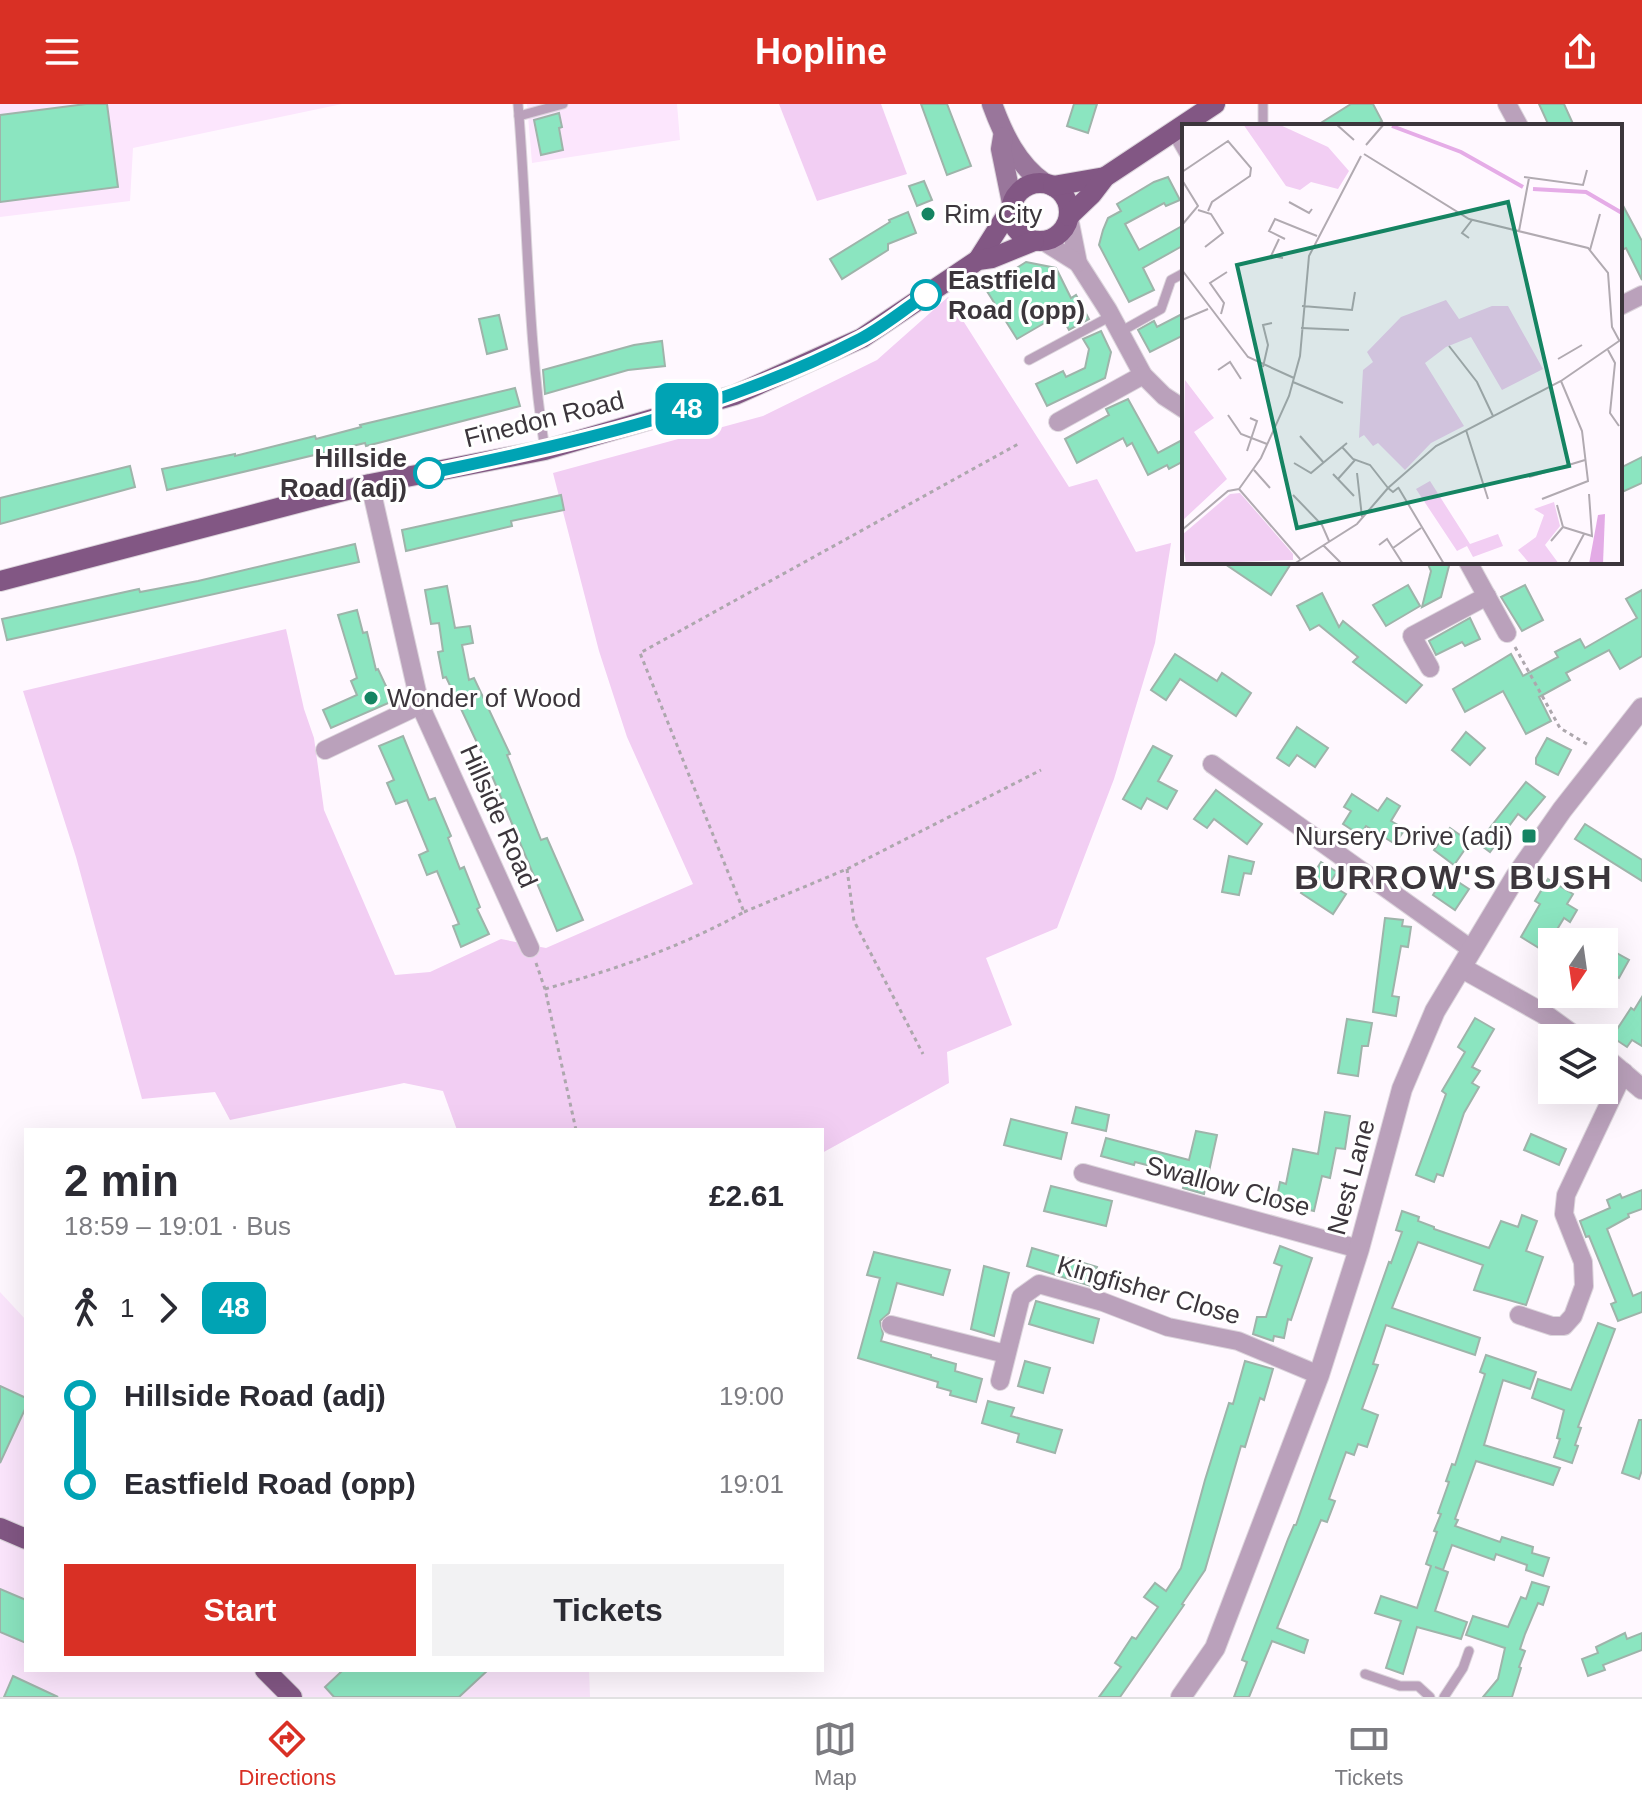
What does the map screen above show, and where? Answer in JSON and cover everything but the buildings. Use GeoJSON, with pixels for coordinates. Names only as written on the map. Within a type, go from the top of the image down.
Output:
{"type":"FeatureCollection","features":[{"type":"Feature","properties":{"kind":"main road"},"geometry":{"type":"LineString","coordinates":[[992,104],[1003,137],[1001,149],[1011,217],[1019,233],[1039,241],[1059,234],[1069,217],[1105,177],[1182,126]]}},
{"type":"Feature","properties":{"kind":"main road"},"geometry":{"type":"LineString","coordinates":[[1185,124],[1215,104]]}},
{"type":"Feature","properties":{"kind":"main road"},"geometry":{"type":"LineString","coordinates":[[1003,137],[1013,145],[1027,168],[1066,198],[1069,217]]}},
{"type":"Feature","properties":{"kind":"main road"},"geometry":{"type":"LineString","coordinates":[[1011,206],[1015,196],[1028,185],[1105,177]]}},
{"type":"Feature","properties":{"kind":"main road","name":"Finedon Road"},"geometry":{"type":"LineString","coordinates":[[0,581],[370,484],[545,450],[735,395],[862,338],[978,260],[1011,206]]}},
{"type":"Feature","properties":{"kind":"main road","name":"Finedon Road"},"geometry":{"type":"LineString","coordinates":[[978,260],[1039,241]]}},
{"type":"Feature","properties":{"kind":"main road"},"geometry":{"type":"LineString","coordinates":[[0,1528],[24,1538]]}},
{"type":"Feature","properties":{"kind":"main road"},"geometry":{"type":"LineString","coordinates":[[267,1672],[292,1697]]}},
{"type":"Feature","properties":{"kind":"street"},"geometry":{"type":"LineString","coordinates":[[1507,104],[1518,124]]}},
{"type":"Feature","properties":{"kind":"street"},"geometry":{"type":"LineString","coordinates":[[1069,217],[1078,263],[1143,375],[1164,396],[1182,408]]}},
{"type":"Feature","properties":{"kind":"street"},"geometry":{"type":"LineString","coordinates":[[1039,241],[1078,263]]}},
{"type":"Feature","properties":{"kind":"street"},"geometry":{"type":"LineString","coordinates":[[1058,422],[1143,375]]}},
{"type":"Feature","properties":{"kind":"street","name":"Hillside Road"},"geometry":{"type":"LineString","coordinates":[[370,484],[420,705],[530,948]]}},
{"type":"Feature","properties":{"kind":"street"},"geometry":{"type":"LineString","coordinates":[[1469,564],[1507,633]]}},
{"type":"Feature","properties":{"kind":"street"},"geometry":{"type":"LineString","coordinates":[[1430,668],[1412,636],[1487,596]]}},
{"type":"Feature","properties":{"kind":"street"},"geometry":{"type":"LineString","coordinates":[[325,750],[420,705]]}},
{"type":"Feature","properties":{"kind":"street","name":"Nest Lane"},"geometry":{"type":"LineString","coordinates":[[1181,1697],[1215,1648],[1319,1375],[1359,1249],[1402,1089],[1435,1011],[1524,865],[1562,810],[1642,708]]}},
{"type":"Feature","properties":{"kind":"street"},"geometry":{"type":"LineString","coordinates":[[1212,764],[1471,949]]}},
{"type":"Feature","properties":{"kind":"street"},"geometry":{"type":"LineString","coordinates":[[1462,968],[1558,1024]]}},
{"type":"Feature","properties":{"kind":"street"},"geometry":{"type":"LineString","coordinates":[[1618,1068],[1642,1089]]}},
{"type":"Feature","properties":{"kind":"street"},"geometry":{"type":"LineString","coordinates":[[1519,1315],[1552,1326],[1564,1326],[1573,1316],[1584,1286],[1583,1262],[1564,1214],[1566,1195],[1624,1072]]}},
{"type":"Feature","properties":{"kind":"street","name":"Swallow Close"},"geometry":{"type":"LineString","coordinates":[[1083,1173],[1359,1249]]}},
{"type":"Feature","properties":{"kind":"street","name":"Kingfisher Close"},"geometry":{"type":"LineString","coordinates":[[1000,1381],[1021,1297],[1039,1284],[1103,1302],[1168,1327],[1238,1341],[1319,1375]]}},
{"type":"Feature","properties":{"kind":"street"},"geometry":{"type":"LineString","coordinates":[[891,1325],[1006,1354]]}},
{"type":"Feature","properties":{"kind":"lane"},"geometry":{"type":"LineString","coordinates":[[518,104],[526,193],[536,394],[545,450]]}},
{"type":"Feature","properties":{"kind":"lane"},"geometry":{"type":"LineString","coordinates":[[519,116],[563,104]]}},
{"type":"Feature","properties":{"kind":"lane"},"geometry":{"type":"LineString","coordinates":[[1172,133],[1182,150]]}},
{"type":"Feature","properties":{"kind":"lane"},"geometry":{"type":"LineString","coordinates":[[1029,360],[1161,309],[1171,280],[1182,274]]}},
{"type":"Feature","properties":{"kind":"lane"},"geometry":{"type":"LineString","coordinates":[[1444,1697],[1463,1668],[1469,1651]]}},
{"type":"Feature","properties":{"kind":"lane"},"geometry":{"type":"LineString","coordinates":[[1365,1674],[1400,1686],[1418,1686],[1430,1697]]}},
{"type":"Feature","properties":{"kind":"path"},"geometry":{"type":"LineString","coordinates":[[744,912],[640,653],[1020,443]]}},
{"type":"Feature","properties":{"kind":"path"},"geometry":{"type":"LineString","coordinates":[[1507,633],[1560,728],[1605,755]]}},
{"type":"Feature","properties":{"kind":"path"},"geometry":{"type":"LineString","coordinates":[[545,989],[599,974],[697,938],[744,912],[847,869],[1041,770]]}},
{"type":"Feature","properties":{"kind":"path"},"geometry":{"type":"LineString","coordinates":[[847,869],[854,921],[923,1054]]}},
{"type":"Feature","properties":{"kind":"path"},"geometry":{"type":"LineString","coordinates":[[530,948],[545,989],[576,1128]]}},
{"type":"Feature","properties":{"kind":"shaded area"},"geometry":{"type":"Polygon","coordinates":[[[0,104],[342,104],[133,148],[130,201],[0,217],[0,104]]]}},
{"type":"Feature","properties":{"kind":"shaded area"},"geometry":{"type":"Polygon","coordinates":[[[527,104],[677,104],[680,140],[532,163],[527,104]]]}},
{"type":"Feature","properties":{"kind":"shaded area"},"geometry":{"type":"Polygon","coordinates":[[[779,104],[881,104],[907,174],[817,201],[779,104]]]}},
{"type":"Feature","properties":{"kind":"shaded area"},"geometry":{"type":"Polygon","coordinates":[[[948,297],[1069,487],[1097,479],[1136,552],[1171,543],[1155,643],[1114,779],[1057,928],[986,958],[1012,1025],[947,1052],[949,1083],[824,1152],[824,1128],[456,1128],[443,1091],[404,1083],[230,1120],[215,1092],[142,1099],[76,857],[23,691],[286,629],[304,709],[314,738],[324,810],[395,975],[430,972],[501,939],[546,948],[693,884],[627,737],[599,651],[553,473],[763,416],[877,360],[948,297]]]}},
{"type":"Feature","properties":{"kind":"shaded area"},"geometry":{"type":"Polygon","coordinates":[[[0,1292],[24,1318],[24,1672],[589,1672],[590,1697],[0,1697],[0,1292]]]}},
{"type":"Feature","properties":{"kind":"bus line","name":"48"},"geometry":{"type":"LineString","coordinates":[[429,473],[545,450],[735,395],[862,338],[926,295]]}},
{"type":"Feature","properties":{"kind":"place","name":"Rim City"},"geometry":{"type":"Point","coordinates":[928,214]}},
{"type":"Feature","properties":{"kind":"place","name":"Eastfield Road (opp)"},"geometry":{"type":"Point","coordinates":[926,295]}},
{"type":"Feature","properties":{"kind":"place","name":"Hillside Road (adj)"},"geometry":{"type":"Point","coordinates":[429,473]}},
{"type":"Feature","properties":{"kind":"place","name":"Wonder of Wood"},"geometry":{"type":"Point","coordinates":[371,698]}},
{"type":"Feature","properties":{"kind":"place","name":"Nursery Drive (adj)"},"geometry":{"type":"Point","coordinates":[1529,836]}},
{"type":"Feature","properties":{"kind":"district","name":"BURROW'S BUSH"},"geometry":{"type":"Point","coordinates":[1454,877]}}]}
